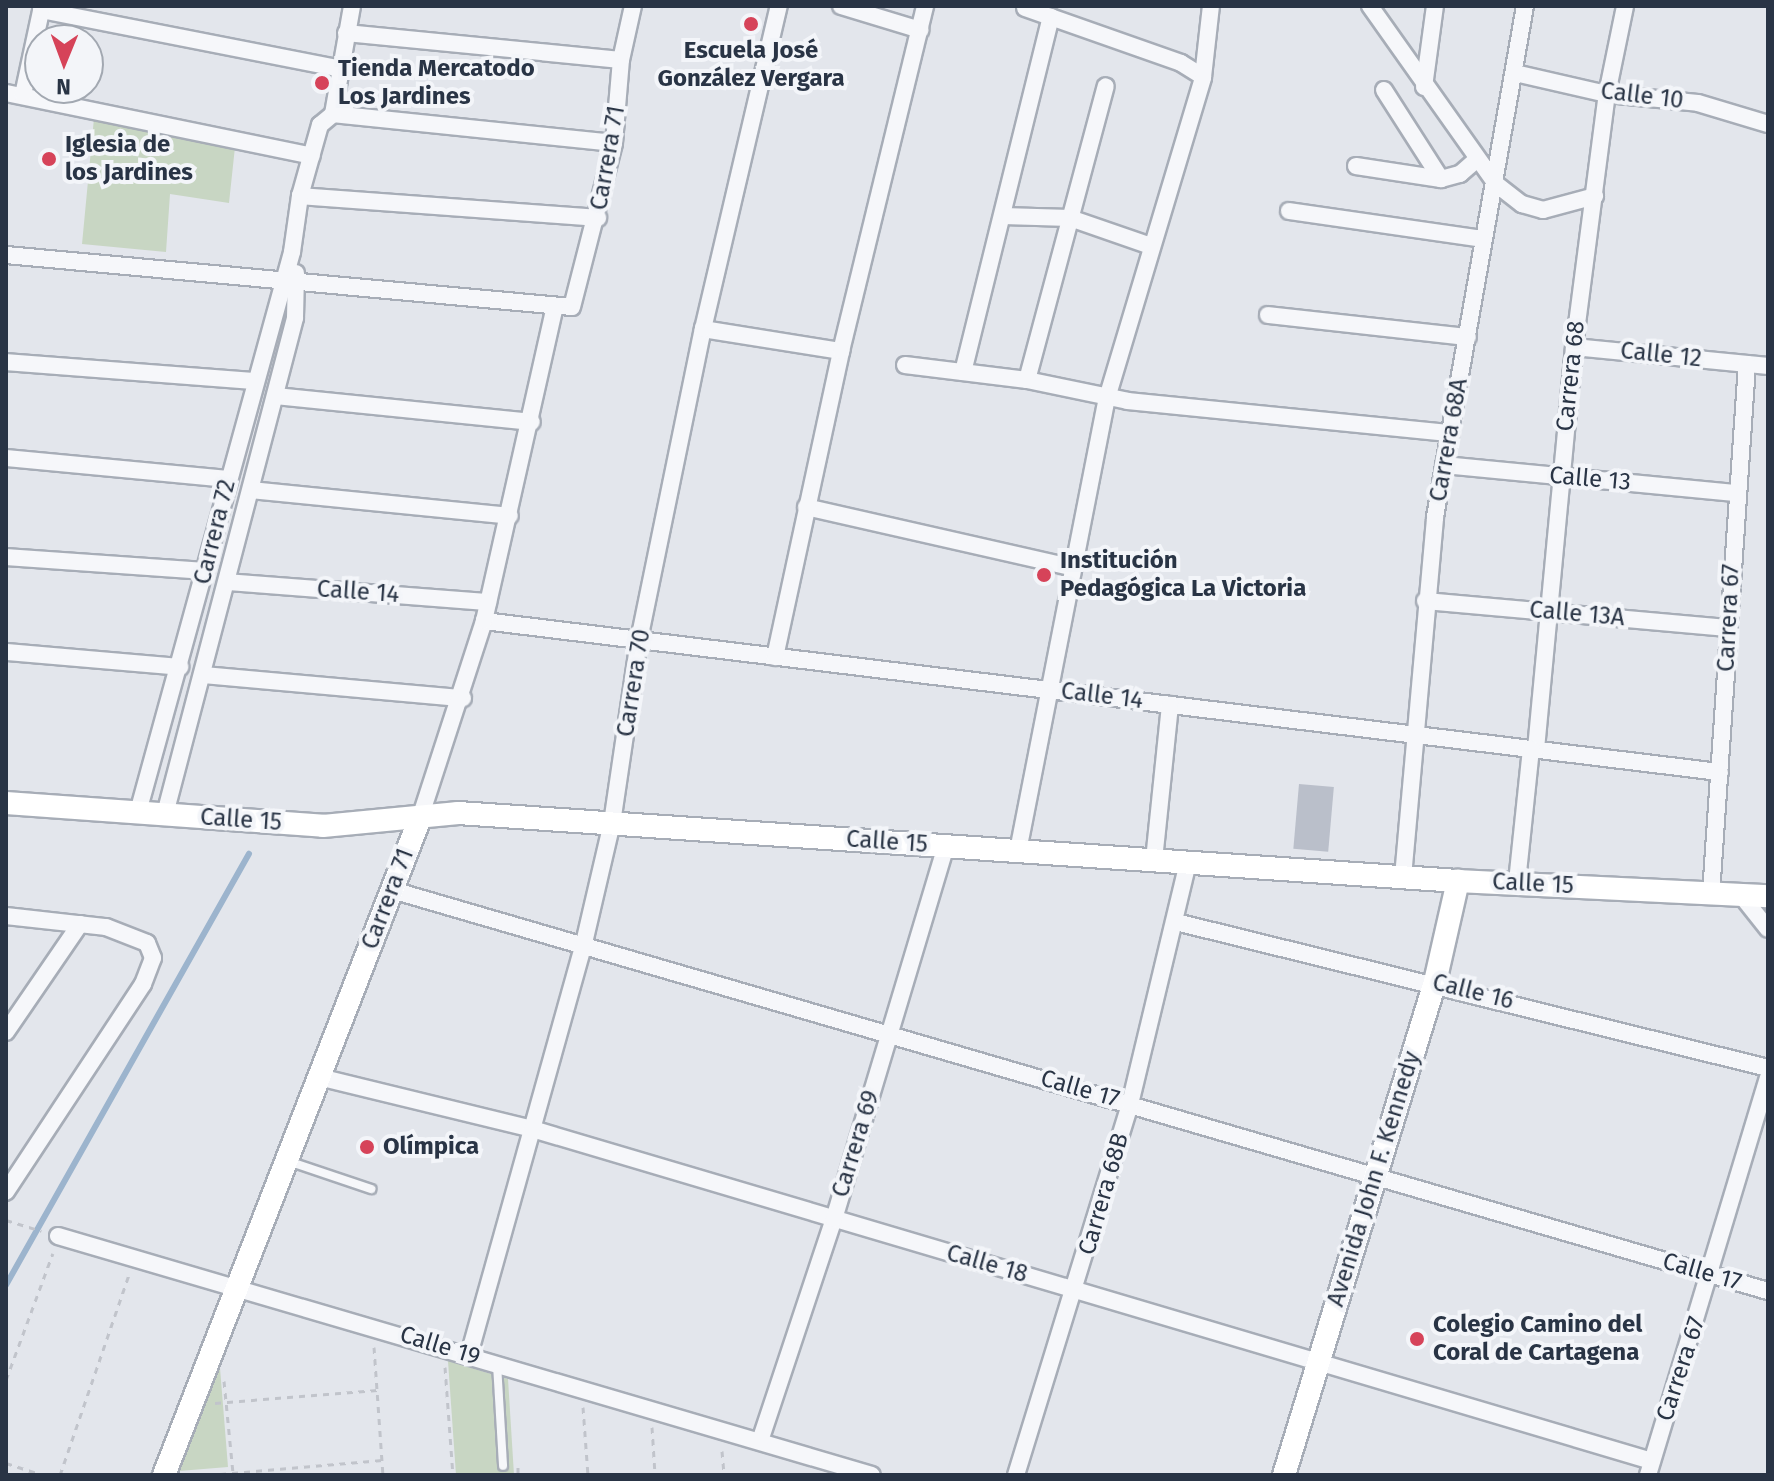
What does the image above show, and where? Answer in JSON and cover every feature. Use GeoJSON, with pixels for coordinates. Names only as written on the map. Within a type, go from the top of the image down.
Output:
{"type":"FeatureCollection","features":[{"type":"Feature","properties":{"kind":"street","name":"Carrera 72"},"geometry":{"type":"LineString","coordinates":[[138,812],[180,667],[281,280],[292,252],[300,196],[320,125],[333,114],[352,6]]}},
{"type":"Feature","properties":{"kind":"street","name":"Carrera 71"},"geometry":{"type":"LineString","coordinates":[[164,1475],[420,818],[463,698],[564,307],[598,218],[614,143],[621,60],[633,6]]}},
{"type":"Feature","properties":{"kind":"street","name":"Carrera 70"},"geometry":{"type":"LineString","coordinates":[[469,1355],[529,1128],[584,943],[612,823],[639,640],[703,329],[779,6]]}},
{"type":"Feature","properties":{"kind":"street"},"geometry":{"type":"LineString","coordinates":[[841,6],[920,30]]}},
{"type":"Feature","properties":{"kind":"street"},"geometry":{"type":"LineString","coordinates":[[775,657],[841,351],[925,6]]}},
{"type":"Feature","properties":{"kind":"street"},"geometry":{"type":"LineString","coordinates":[[1070,24],[1072,6]]}},
{"type":"Feature","properties":{"kind":"street"},"geometry":{"type":"LineString","coordinates":[[1018,851],[1071,567],[1107,398],[1203,77],[1211,6]]}},
{"type":"Feature","properties":{"kind":"street"},"geometry":{"type":"LineString","coordinates":[[1370,6],[1424,87],[1496,184],[1522,204],[1543,210],[1595,196]]}},
{"type":"Feature","properties":{"kind":"street"},"geometry":{"type":"LineString","coordinates":[[1424,87],[1435,6]]}},
{"type":"Feature","properties":{"kind":"street","name":"Carrera 68A"},"geometry":{"type":"LineString","coordinates":[[1403,877],[1425,601],[1444,465],[1525,6]]}},
{"type":"Feature","properties":{"kind":"street","name":"Carrera 68"},"geometry":{"type":"LineString","coordinates":[[1517,882],[1534,749],[1574,347],[1607,94],[1625,6]]}},
{"type":"Feature","properties":{"kind":"street"},"geometry":{"type":"LineString","coordinates":[[312,156],[14,94],[42,8],[341,69]]}},
{"type":"Feature","properties":{"kind":"street"},"geometry":{"type":"LineString","coordinates":[[1025,8],[1181,63],[1203,77]]}},
{"type":"Feature","properties":{"kind":"street"},"geometry":{"type":"LineString","coordinates":[[963,372],[1051,17]]}},
{"type":"Feature","properties":{"kind":"street"},"geometry":{"type":"LineString","coordinates":[[346,33],[621,60]]}},
{"type":"Feature","properties":{"kind":"street","name":"Calle 10"},"geometry":{"type":"LineString","coordinates":[[1515,73],[1607,94],[1675,98],[1768,124]]}},
{"type":"Feature","properties":{"kind":"street"},"geometry":{"type":"LineString","coordinates":[[1027,380],[1106,86]]}},
{"type":"Feature","properties":{"kind":"street"},"geometry":{"type":"LineString","coordinates":[[1384,90],[1441,179]]}},
{"type":"Feature","properties":{"kind":"street"},"geometry":{"type":"LineString","coordinates":[[333,114],[614,143]]}},
{"type":"Feature","properties":{"kind":"street"},"geometry":{"type":"LineString","coordinates":[[1356,166],[1441,179],[1460,174],[1477,159]]}},
{"type":"Feature","properties":{"kind":"street"},"geometry":{"type":"LineString","coordinates":[[300,196],[598,218]]}},
{"type":"Feature","properties":{"kind":"street"},"geometry":{"type":"LineString","coordinates":[[1289,211],[1483,239]]}},
{"type":"Feature","properties":{"kind":"street"},"geometry":{"type":"LineString","coordinates":[[1003,216],[1070,218],[1151,246]]}},
{"type":"Feature","properties":{"kind":"street","name":"Carrera 72"},"geometry":{"type":"LineString","coordinates":[[165,814],[295,318],[298,282],[292,252]]}},
{"type":"Feature","properties":{"kind":"street"},"geometry":{"type":"LineString","coordinates":[[6,255],[564,307]]}},
{"type":"Feature","properties":{"kind":"street"},"geometry":{"type":"LineString","coordinates":[[1268,315],[1468,337]]}},
{"type":"Feature","properties":{"kind":"street"},"geometry":{"type":"LineString","coordinates":[[703,329],[841,351]]}},
{"type":"Feature","properties":{"kind":"street","name":"Calle 12"},"geometry":{"type":"LineString","coordinates":[[1574,347],[1747,364]]}},
{"type":"Feature","properties":{"kind":"street"},"geometry":{"type":"LineString","coordinates":[[6,362],[255,381]]}},
{"type":"Feature","properties":{"kind":"street"},"geometry":{"type":"LineString","coordinates":[[1747,364],[1768,366]]}},
{"type":"Feature","properties":{"kind":"street","name":"Carrera 67"},"geometry":{"type":"LineString","coordinates":[[1711,894],[1735,493],[1747,364]]}},
{"type":"Feature","properties":{"kind":"street"},"geometry":{"type":"LineString","coordinates":[[905,365],[1027,380],[1107,398],[1450,433]]}},
{"type":"Feature","properties":{"kind":"street"},"geometry":{"type":"LineString","coordinates":[[276,396],[532,422]]}},
{"type":"Feature","properties":{"kind":"street"},"geometry":{"type":"LineString","coordinates":[[6,458],[228,479]]}},
{"type":"Feature","properties":{"kind":"street","name":"Calle 13"},"geometry":{"type":"LineString","coordinates":[[1444,465],[1735,493]]}},
{"type":"Feature","properties":{"kind":"street"},"geometry":{"type":"LineString","coordinates":[[251,490],[510,516]]}},
{"type":"Feature","properties":{"kind":"street"},"geometry":{"type":"LineString","coordinates":[[806,507],[1071,567]]}},
{"type":"Feature","properties":{"kind":"street"},"geometry":{"type":"LineString","coordinates":[[6,557],[205,571]]}},
{"type":"Feature","properties":{"kind":"street","name":"Calle 14"},"geometry":{"type":"LineString","coordinates":[[227,582],[488,602]]}},
{"type":"Feature","properties":{"kind":"street","name":"Calle 13A"},"geometry":{"type":"LineString","coordinates":[[1425,601],[1728,628]]}},
{"type":"Feature","properties":{"kind":"street","name":"Calle 14"},"geometry":{"type":"LineString","coordinates":[[484,621],[1720,772]]}},
{"type":"Feature","properties":{"kind":"street"},"geometry":{"type":"LineString","coordinates":[[6,652],[180,667]]}},
{"type":"Feature","properties":{"kind":"street"},"geometry":{"type":"LineString","coordinates":[[203,675],[463,698]]}},
{"type":"Feature","properties":{"kind":"street"},"geometry":{"type":"LineString","coordinates":[[1154,860],[1170,705]]}},
{"type":"Feature","properties":{"kind":"street","name":"Calle 15"},"geometry":{"type":"LineString","coordinates":[[6,803],[333,826],[458,813],[1458,881],[1768,895]]}},
{"type":"Feature","properties":{"kind":"street","name":"Carrera 69"},"geometry":{"type":"LineString","coordinates":[[760,1441],[834,1219],[946,846]]}},
{"type":"Feature","properties":{"kind":"street","name":"Carrera 68B"},"geometry":{"type":"LineString","coordinates":[[1016,1475],[1076,1290],[1130,1104],[1188,863]]}},
{"type":"Feature","properties":{"kind":"street","name":"Avenida John F. Kennedy"},"geometry":{"type":"LineString","coordinates":[[1284,1475],[1435,982],[1458,881]]}},
{"type":"Feature","properties":{"kind":"street","name":"Calle 17"},"geometry":{"type":"LineString","coordinates":[[392,890],[584,943],[1768,1291]]}},
{"type":"Feature","properties":{"kind":"street"},"geometry":{"type":"LineString","coordinates":[[1741,895],[1768,929]]}},
{"type":"Feature","properties":{"kind":"street"},"geometry":{"type":"LineString","coordinates":[[6,916],[106,927],[147,943],[153,958],[143,984],[6,1192]]}},
{"type":"Feature","properties":{"kind":"street","name":"Calle 16"},"geometry":{"type":"LineString","coordinates":[[1176,922],[1435,982],[1768,1068]]}},
{"type":"Feature","properties":{"kind":"street"},"geometry":{"type":"LineString","coordinates":[[6,1032],[80,924]]}},
{"type":"Feature","properties":{"kind":"street","name":"Calle 18"},"geometry":{"type":"LineString","coordinates":[[319,1077],[529,1128],[1076,1290],[1650,1468]]}},
{"type":"Feature","properties":{"kind":"street","name":"Carrera 67"},"geometry":{"type":"LineString","coordinates":[[1650,1468],[1768,1078]]}},
{"type":"Feature","properties":{"kind":"street","name":"Calle 19"},"geometry":{"type":"LineString","coordinates":[[60,1243],[204,1280],[238,1285],[872,1475]]}},
{"type":"Feature","properties":{"kind":"lane"},"geometry":{"type":"LineString","coordinates":[[286,1160],[371,1189]]}},
{"type":"Feature","properties":{"kind":"lane"},"geometry":{"type":"LineString","coordinates":[[497,1363],[503,1466]]}},
{"type":"Feature","properties":{"kind":"path"},"geometry":{"type":"LineString","coordinates":[[6,1220],[60,1243],[50,1257],[6,1380]]}},
{"type":"Feature","properties":{"kind":"path"},"geometry":{"type":"LineString","coordinates":[[60,1475],[131,1271],[117,1267]]}},
{"type":"Feature","properties":{"kind":"path"},"geometry":{"type":"LineString","coordinates":[[372,1325],[383,1475]]}},
{"type":"Feature","properties":{"kind":"path"},"geometry":{"type":"LineString","coordinates":[[444,1348],[453,1475]]}},
{"type":"Feature","properties":{"kind":"path"},"geometry":{"type":"LineString","coordinates":[[223,1375],[233,1473]]}},
{"type":"Feature","properties":{"kind":"path"},"geometry":{"type":"LineString","coordinates":[[582,1389],[588,1475]]}},
{"type":"Feature","properties":{"kind":"path"},"geometry":{"type":"LineString","coordinates":[[191,1405],[377,1390]]}},
{"type":"Feature","properties":{"kind":"path"},"geometry":{"type":"LineString","coordinates":[[651,1410],[655,1475]]}},
{"type":"Feature","properties":{"kind":"path"},"geometry":{"type":"LineString","coordinates":[[721,1430],[724,1475]]}},
{"type":"Feature","properties":{"kind":"path"},"geometry":{"type":"LineString","coordinates":[[208,1475],[382,1460]]}},
{"type":"Feature","properties":{"kind":"path"},"geometry":{"type":"LineString","coordinates":[[6,1463],[42,1475]]}},
{"type":"Feature","properties":{"kind":"green space"},"geometry":{"type":"Polygon","coordinates":[[[94,118],[235,147],[229,203],[170,194],[166,252],[82,244],[94,118]]]}},
{"type":"Feature","properties":{"kind":"green space"},"geometry":{"type":"Polygon","coordinates":[[[448,1361],[508,1379],[514,1475],[456,1475],[448,1361]]]}},
{"type":"Feature","properties":{"kind":"green space"},"geometry":{"type":"Polygon","coordinates":[[[220,1368],[228,1467],[179,1471],[220,1368]]]}},
{"type":"Feature","properties":{"kind":"building"},"geometry":{"type":"Polygon","coordinates":[[[1299,784],[1334,787],[1328,852],[1293,849],[1299,784]]]}},
{"type":"Feature","properties":{"kind":"waterway"},"geometry":{"type":"LineString","coordinates":[[6,1285],[249,854]]}},
{"type":"Feature","properties":{"kind":"place","name":"Escuela José González Vergara"},"geometry":{"type":"Point","coordinates":[751,24]}},
{"type":"Feature","properties":{"kind":"place","name":"Tienda Mercatodo Los Jardines"},"geometry":{"type":"Point","coordinates":[322,83]}},
{"type":"Feature","properties":{"kind":"place","name":"Iglesia de los Jardines"},"geometry":{"type":"Point","coordinates":[49,159]}},
{"type":"Feature","properties":{"kind":"place","name":"Institución Pedagógica La Victoria"},"geometry":{"type":"Point","coordinates":[1044,575]}},
{"type":"Feature","properties":{"kind":"place","name":"Olímpica"},"geometry":{"type":"Point","coordinates":[367,1147]}},
{"type":"Feature","properties":{"kind":"place","name":"Colegio Camino del Coral de Cartagena"},"geometry":{"type":"Point","coordinates":[1417,1339]}}]}
